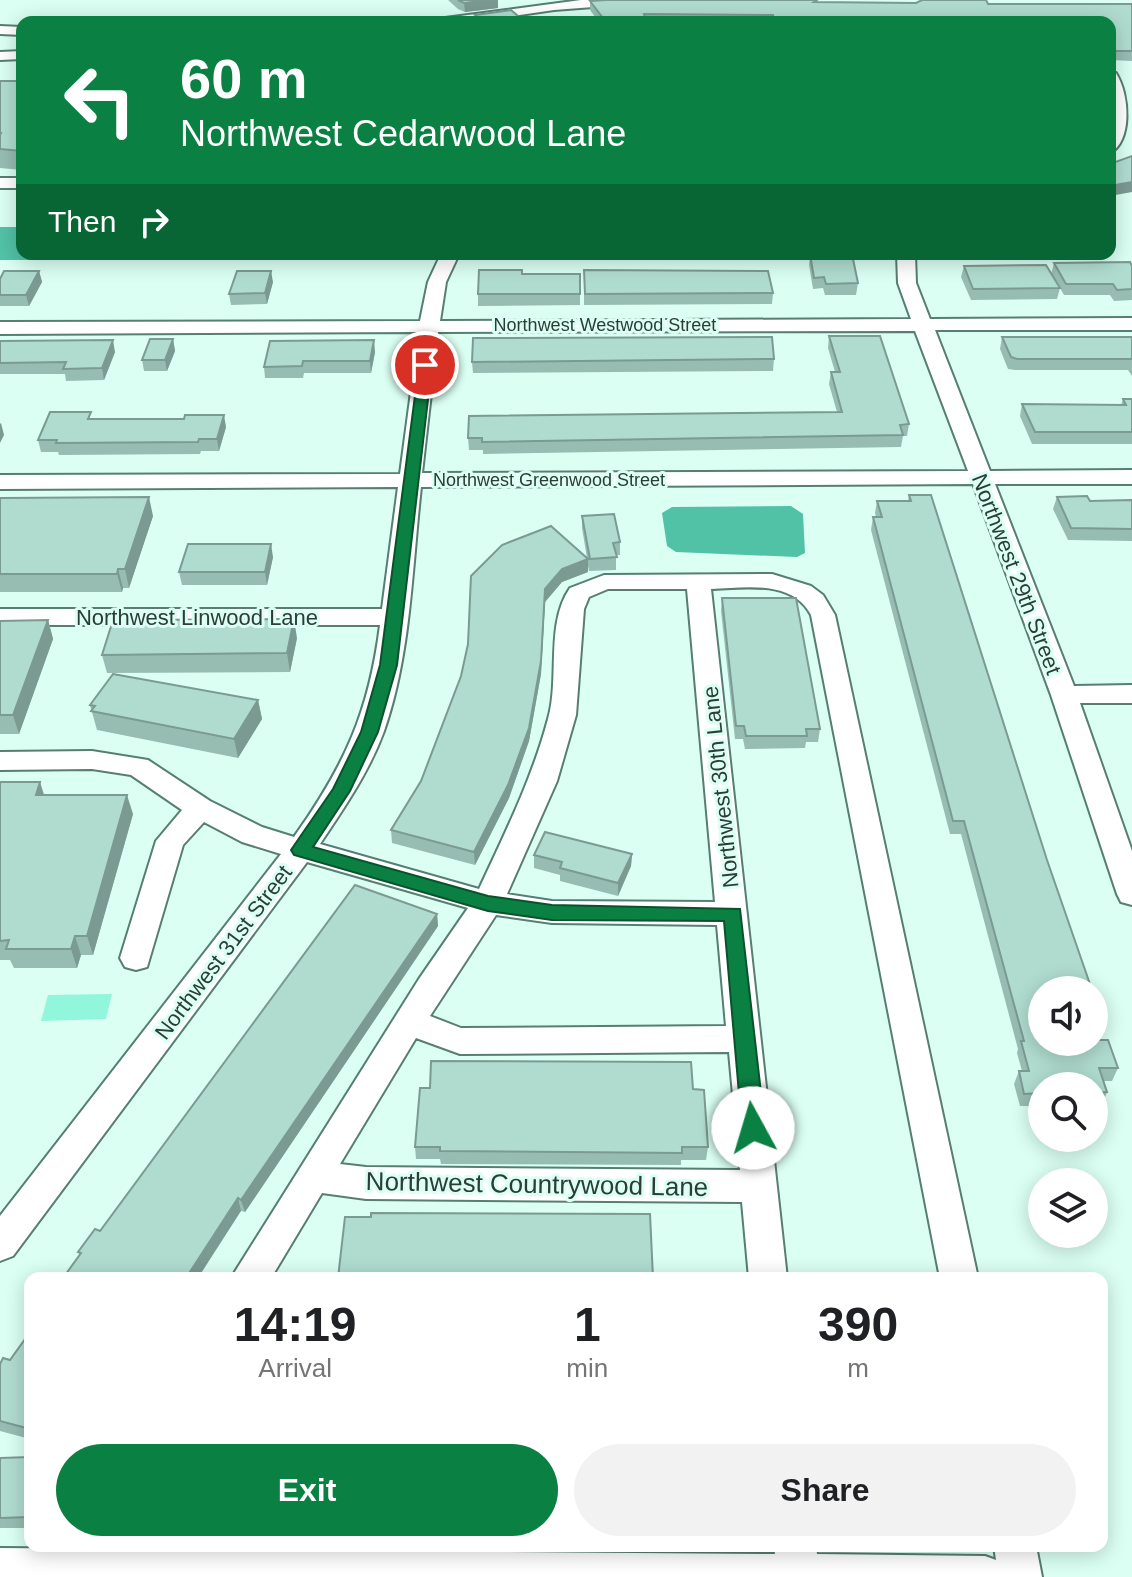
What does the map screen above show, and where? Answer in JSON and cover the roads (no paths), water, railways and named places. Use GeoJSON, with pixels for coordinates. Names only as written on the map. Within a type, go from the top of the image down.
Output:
{"type":"FeatureCollection","features":[{"type":"Feature","properties":{"kind":"street"},"geometry":{"type":"LineString","coordinates":[[475,16],[535,4],[633,0]]}},
{"type":"Feature","properties":{"kind":"street"},"geometry":{"type":"LineString","coordinates":[[535,4],[552,16]]}},
{"type":"Feature","properties":{"kind":"street"},"geometry":{"type":"LineString","coordinates":[[1116,76],[1131,112],[1131,131],[1116,146]]}},
{"type":"Feature","properties":{"kind":"street","name":"Northwest 31st Street"},"geometry":{"type":"LineString","coordinates":[[0,1244],[300,850],[341,791],[370,732],[388,665],[429,326],[437,282],[447,260]]}},
{"type":"Feature","properties":{"kind":"street","name":"Northwest 29th Street"},"geometry":{"type":"LineString","coordinates":[[906,260],[907,283],[1064,695],[1132,894]]}},
{"type":"Feature","properties":{"kind":"street","name":"Northwest Westwood Street"},"geometry":{"type":"LineString","coordinates":[[0,328],[1132,324]]}},
{"type":"Feature","properties":{"kind":"street","name":"Northwest Greenwood Street"},"geometry":{"type":"LineString","coordinates":[[0,482],[1132,477]]}},
{"type":"Feature","properties":{"kind":"street"},"geometry":{"type":"LineString","coordinates":[[254,1272],[409,1022],[488,903],[543,781],[563,715],[572,609],[579,593],[604,582],[772,581],[798,586],[816,599],[823,615],[958,1272]]}},
{"type":"Feature","properties":{"kind":"street","name":"Northwest 30th Lane"},"geometry":{"type":"LineString","coordinates":[[698,582],[767,1272]]}},
{"type":"Feature","properties":{"kind":"street","name":"Northwest Linwood Lane"},"geometry":{"type":"LineString","coordinates":[[0,617],[394,617]]}},
{"type":"Feature","properties":{"kind":"street"},"geometry":{"type":"LineString","coordinates":[[1064,695],[1132,694]]}},
{"type":"Feature","properties":{"kind":"street"},"geometry":{"type":"LineString","coordinates":[[0,761],[92,760],[138,767],[200,808],[252,835],[488,903],[552,912],[733,914]]}},
{"type":"Feature","properties":{"kind":"street"},"geometry":{"type":"LineString","coordinates":[[136,958],[170,841],[200,808]]}},
{"type":"Feature","properties":{"kind":"street"},"geometry":{"type":"LineString","coordinates":[[409,1022],[460,1041],[744,1039]]}},
{"type":"Feature","properties":{"kind":"street","name":"Northwest Countrywood Lane"},"geometry":{"type":"LineString","coordinates":[[315,1177],[366,1183],[760,1186]]}},
{"type":"Feature","properties":{"kind":"street"},"geometry":{"type":"LineString","coordinates":[[1016,1552],[1021,1577]]}},
{"type":"Feature","properties":{"kind":"street"},"geometry":{"type":"LineString","coordinates":[[0,1569],[106,1565],[796,1560],[985,1577]]}}]}
